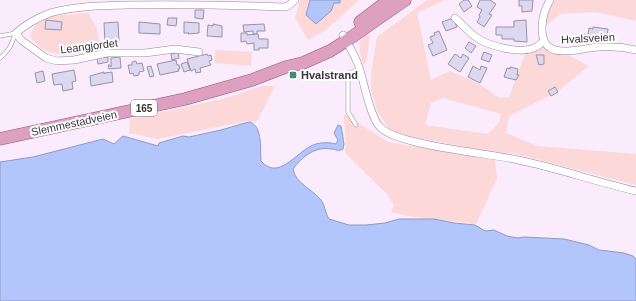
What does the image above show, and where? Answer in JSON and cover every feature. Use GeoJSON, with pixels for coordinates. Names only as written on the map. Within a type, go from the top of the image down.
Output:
{"type":"FeatureCollection","features":[{"type":"Feature","properties":{"kind":"main road","name":"Slemmestadveien"},"geometry":{"type":"LineString","coordinates":[[0,140],[185,99],[252,80],[286,67],[299,56],[344,38],[389,3],[405,0]]}},
{"type":"Feature","properties":{"kind":"street"},"geometry":{"type":"LineString","coordinates":[[16,33],[27,24],[40,17],[64,9],[172,4],[284,7],[288,6],[295,0]]}},
{"type":"Feature","properties":{"kind":"street"},"geometry":{"type":"LineString","coordinates":[[455,18],[474,36],[498,47],[525,50],[535,48],[544,41],[542,18],[545,8],[550,0]]}},
{"type":"Feature","properties":{"kind":"street","name":"Leangjordet"},"geometry":{"type":"LineString","coordinates":[[16,33],[21,40],[40,54],[46,58],[57,61],[74,60],[107,53],[145,53],[175,49],[199,52]]}},
{"type":"Feature","properties":{"kind":"street"},"geometry":{"type":"LineString","coordinates":[[344,38],[354,53],[373,115],[378,126],[394,136],[519,160],[636,191]]}},
{"type":"Feature","properties":{"kind":"street","name":"Hvalsveien"},"geometry":{"type":"LineString","coordinates":[[544,41],[550,48],[566,52],[598,47],[618,47],[636,50]]}},
{"type":"Feature","properties":{"kind":"lane"},"geometry":{"type":"LineString","coordinates":[[0,36],[16,33]]}},
{"type":"Feature","properties":{"kind":"lane"},"geometry":{"type":"LineString","coordinates":[[0,58],[10,47],[16,33]]}},
{"type":"Feature","properties":{"kind":"lane"},"geometry":{"type":"LineString","coordinates":[[356,125],[348,112],[348,76],[349,73],[360,69]]}},
{"type":"Feature","properties":{"kind":"shaded area"},"geometry":{"type":"Polygon","coordinates":[[[300,0],[359,0],[327,29],[308,40],[295,18],[300,0]]]}},
{"type":"Feature","properties":{"kind":"shaded area"},"geometry":{"type":"Polygon","coordinates":[[[427,0],[445,0],[417,13],[431,80],[450,71],[481,85],[498,97],[509,97],[526,52],[538,50],[539,29],[548,0],[636,0],[636,21],[595,12],[561,14],[545,26],[545,36],[551,46],[589,66],[557,92],[509,116],[506,133],[538,146],[636,154],[636,185],[516,154],[482,150],[407,136],[390,130],[378,113],[371,90],[371,73],[377,37],[427,0]],[[443,98],[431,103],[425,125],[488,134],[499,123],[501,114],[443,98]]]}},
{"type":"Feature","properties":{"kind":"shaded area"},"geometry":{"type":"Polygon","coordinates":[[[88,13],[97,28],[100,47],[77,53],[55,54],[41,48],[30,36],[37,21],[51,16],[88,13]]]}},
{"type":"Feature","properties":{"kind":"shaded area"},"geometry":{"type":"Polygon","coordinates":[[[370,29],[367,60],[363,65],[360,54],[360,46],[362,38],[370,29]]]}},
{"type":"Feature","properties":{"kind":"shaded area"},"geometry":{"type":"Polygon","coordinates":[[[215,50],[252,52],[251,66],[215,63],[215,50]]]}},
{"type":"Feature","properties":{"kind":"shaded area"},"geometry":{"type":"Polygon","coordinates":[[[262,86],[275,86],[258,120],[255,122],[247,121],[158,139],[129,133],[130,119],[222,99],[262,86]]]}},
{"type":"Feature","properties":{"kind":"shaded area"},"geometry":{"type":"Polygon","coordinates":[[[344,114],[388,142],[495,160],[497,179],[476,224],[407,216],[391,212],[394,205],[387,194],[345,153],[346,144],[344,114]]]}},
{"type":"Feature","properties":{"kind":"water"},"geometry":{"type":"Polygon","coordinates":[[[310,0],[340,0],[340,3],[334,3],[331,11],[316,24],[306,15],[310,0]]]}},
{"type":"Feature","properties":{"kind":"water"},"geometry":{"type":"Polygon","coordinates":[[[250,122],[257,129],[259,134],[261,161],[267,166],[274,168],[287,164],[305,149],[314,145],[324,143],[336,144],[338,140],[334,133],[338,125],[341,126],[344,144],[343,149],[320,149],[309,153],[300,160],[293,169],[294,174],[300,182],[317,195],[322,201],[329,219],[349,225],[366,225],[385,223],[399,219],[434,219],[475,225],[485,231],[494,230],[507,236],[518,238],[564,239],[589,245],[599,250],[624,253],[633,256],[636,259],[636,301],[0,301],[0,162],[33,157],[103,139],[114,144],[123,136],[158,146],[159,143],[183,136],[189,137],[250,122]]]}},
{"type":"Feature","properties":{"kind":"building"},"geometry":{"type":"Polygon","coordinates":[[[464,0],[468,0],[472,6],[464,12],[459,4],[464,0]]]}},
{"type":"Feature","properties":{"kind":"building"},"geometry":{"type":"Polygon","coordinates":[[[480,0],[490,0],[496,4],[489,14],[492,15],[484,27],[477,22],[482,10],[477,7],[480,0]]]}},
{"type":"Feature","properties":{"kind":"building"},"geometry":{"type":"Polygon","coordinates":[[[519,0],[533,0],[532,11],[522,12],[522,6],[519,6],[519,0]]]}},
{"type":"Feature","properties":{"kind":"building"},"geometry":{"type":"Polygon","coordinates":[[[195,10],[204,10],[203,19],[195,18],[195,10]]]}},
{"type":"Feature","properties":{"kind":"building"},"geometry":{"type":"Polygon","coordinates":[[[168,18],[177,18],[176,26],[167,25],[168,18]]]}},
{"type":"Feature","properties":{"kind":"building"},"geometry":{"type":"Polygon","coordinates":[[[453,18],[457,27],[446,31],[442,22],[453,18]]]}},
{"type":"Feature","properties":{"kind":"building"},"geometry":{"type":"Polygon","coordinates":[[[46,20],[62,22],[61,30],[45,29],[46,20]]]}},
{"type":"Feature","properties":{"kind":"building"},"geometry":{"type":"Polygon","coordinates":[[[526,20],[527,42],[514,41],[514,39],[502,39],[502,35],[496,35],[496,27],[514,27],[514,21],[526,20]]]}},
{"type":"Feature","properties":{"kind":"building"},"geometry":{"type":"Polygon","coordinates":[[[118,22],[119,41],[105,42],[104,23],[118,22]]]}},
{"type":"Feature","properties":{"kind":"building"},"geometry":{"type":"Polygon","coordinates":[[[139,22],[160,24],[160,34],[139,33],[139,22]]]}},
{"type":"Feature","properties":{"kind":"building"},"geometry":{"type":"Polygon","coordinates":[[[184,22],[199,23],[199,33],[184,33],[184,22]]]}},
{"type":"Feature","properties":{"kind":"building"},"geometry":{"type":"Polygon","coordinates":[[[213,24],[222,26],[222,37],[207,36],[208,25],[213,26],[213,24]]]}},
{"type":"Feature","properties":{"kind":"building"},"geometry":{"type":"Polygon","coordinates":[[[264,24],[265,31],[257,31],[257,34],[253,34],[253,31],[244,32],[243,25],[264,24]]]}},
{"type":"Feature","properties":{"kind":"building"},"geometry":{"type":"Polygon","coordinates":[[[593,27],[608,29],[607,36],[612,37],[611,40],[604,40],[604,42],[597,41],[597,39],[584,36],[584,34],[588,35],[589,28],[593,29],[593,27]]]}},
{"type":"Feature","properties":{"kind":"building"},"geometry":{"type":"Polygon","coordinates":[[[439,31],[447,50],[433,56],[428,45],[433,43],[430,37],[439,31]]]}},
{"type":"Feature","properties":{"kind":"building"},"geometry":{"type":"Polygon","coordinates":[[[241,33],[247,33],[247,35],[258,34],[259,39],[268,39],[268,48],[259,48],[259,50],[254,50],[254,43],[247,44],[246,41],[241,42],[241,33]]]}},
{"type":"Feature","properties":{"kind":"building"},"geometry":{"type":"Polygon","coordinates":[[[469,42],[476,46],[471,53],[465,48],[469,42]]]}},
{"type":"Feature","properties":{"kind":"building"},"geometry":{"type":"Polygon","coordinates":[[[178,52],[179,58],[172,60],[171,54],[178,52]]]}},
{"type":"Feature","properties":{"kind":"building"},"geometry":{"type":"Polygon","coordinates":[[[484,52],[492,55],[489,62],[481,59],[484,52]]]}},
{"type":"Feature","properties":{"kind":"building"},"geometry":{"type":"Polygon","coordinates":[[[207,54],[208,56],[211,55],[212,60],[209,61],[211,65],[200,68],[201,72],[196,73],[195,69],[191,71],[187,59],[207,54]]]}},
{"type":"Feature","properties":{"kind":"building"},"geometry":{"type":"Polygon","coordinates":[[[455,54],[461,58],[463,54],[469,58],[460,72],[448,64],[455,54]]]}},
{"type":"Feature","properties":{"kind":"building"},"geometry":{"type":"Polygon","coordinates":[[[536,55],[544,55],[544,64],[539,65],[536,55]]]}},
{"type":"Feature","properties":{"kind":"building"},"geometry":{"type":"Polygon","coordinates":[[[108,57],[108,62],[98,64],[97,58],[108,57]]]}},
{"type":"Feature","properties":{"kind":"building"},"geometry":{"type":"Polygon","coordinates":[[[120,57],[121,68],[109,69],[108,65],[111,67],[111,58],[120,57]]]}},
{"type":"Feature","properties":{"kind":"building"},"geometry":{"type":"Polygon","coordinates":[[[176,60],[177,65],[179,65],[179,71],[160,75],[157,64],[176,60]]]}},
{"type":"Feature","properties":{"kind":"building"},"geometry":{"type":"Polygon","coordinates":[[[136,61],[137,64],[142,63],[144,71],[139,72],[139,75],[134,76],[133,73],[130,74],[128,65],[132,65],[132,62],[136,61]]]}},
{"type":"Feature","properties":{"kind":"building"},"geometry":{"type":"Polygon","coordinates":[[[187,62],[190,70],[184,72],[181,64],[187,62]]]}},
{"type":"Feature","properties":{"kind":"building"},"geometry":{"type":"Polygon","coordinates":[[[151,66],[154,76],[150,77],[147,67],[151,66]]]}},
{"type":"Feature","properties":{"kind":"building"},"geometry":{"type":"Polygon","coordinates":[[[473,66],[480,70],[481,66],[487,68],[480,83],[468,77],[473,66]]]}},
{"type":"Feature","properties":{"kind":"building"},"geometry":{"type":"Polygon","coordinates":[[[510,67],[518,69],[517,75],[519,75],[516,80],[504,77],[507,68],[510,69],[510,67]]]}},
{"type":"Feature","properties":{"kind":"building"},"geometry":{"type":"Polygon","coordinates":[[[74,70],[76,81],[72,82],[73,89],[63,91],[62,84],[54,85],[52,74],[74,70]]]}},
{"type":"Feature","properties":{"kind":"building"},"geometry":{"type":"Polygon","coordinates":[[[43,71],[45,81],[37,83],[35,73],[43,71]]]}},
{"type":"Feature","properties":{"kind":"building"},"geometry":{"type":"Polygon","coordinates":[[[104,72],[104,74],[112,72],[113,82],[91,86],[90,76],[104,72]]]}},
{"type":"Feature","properties":{"kind":"building"},"geometry":{"type":"Polygon","coordinates":[[[555,87],[558,92],[551,96],[548,91],[555,87]]]}},
{"type":"Feature","properties":{"kind":"place","name":"Hvalstrand"},"geometry":{"type":"Point","coordinates":[293,75]}}]}
